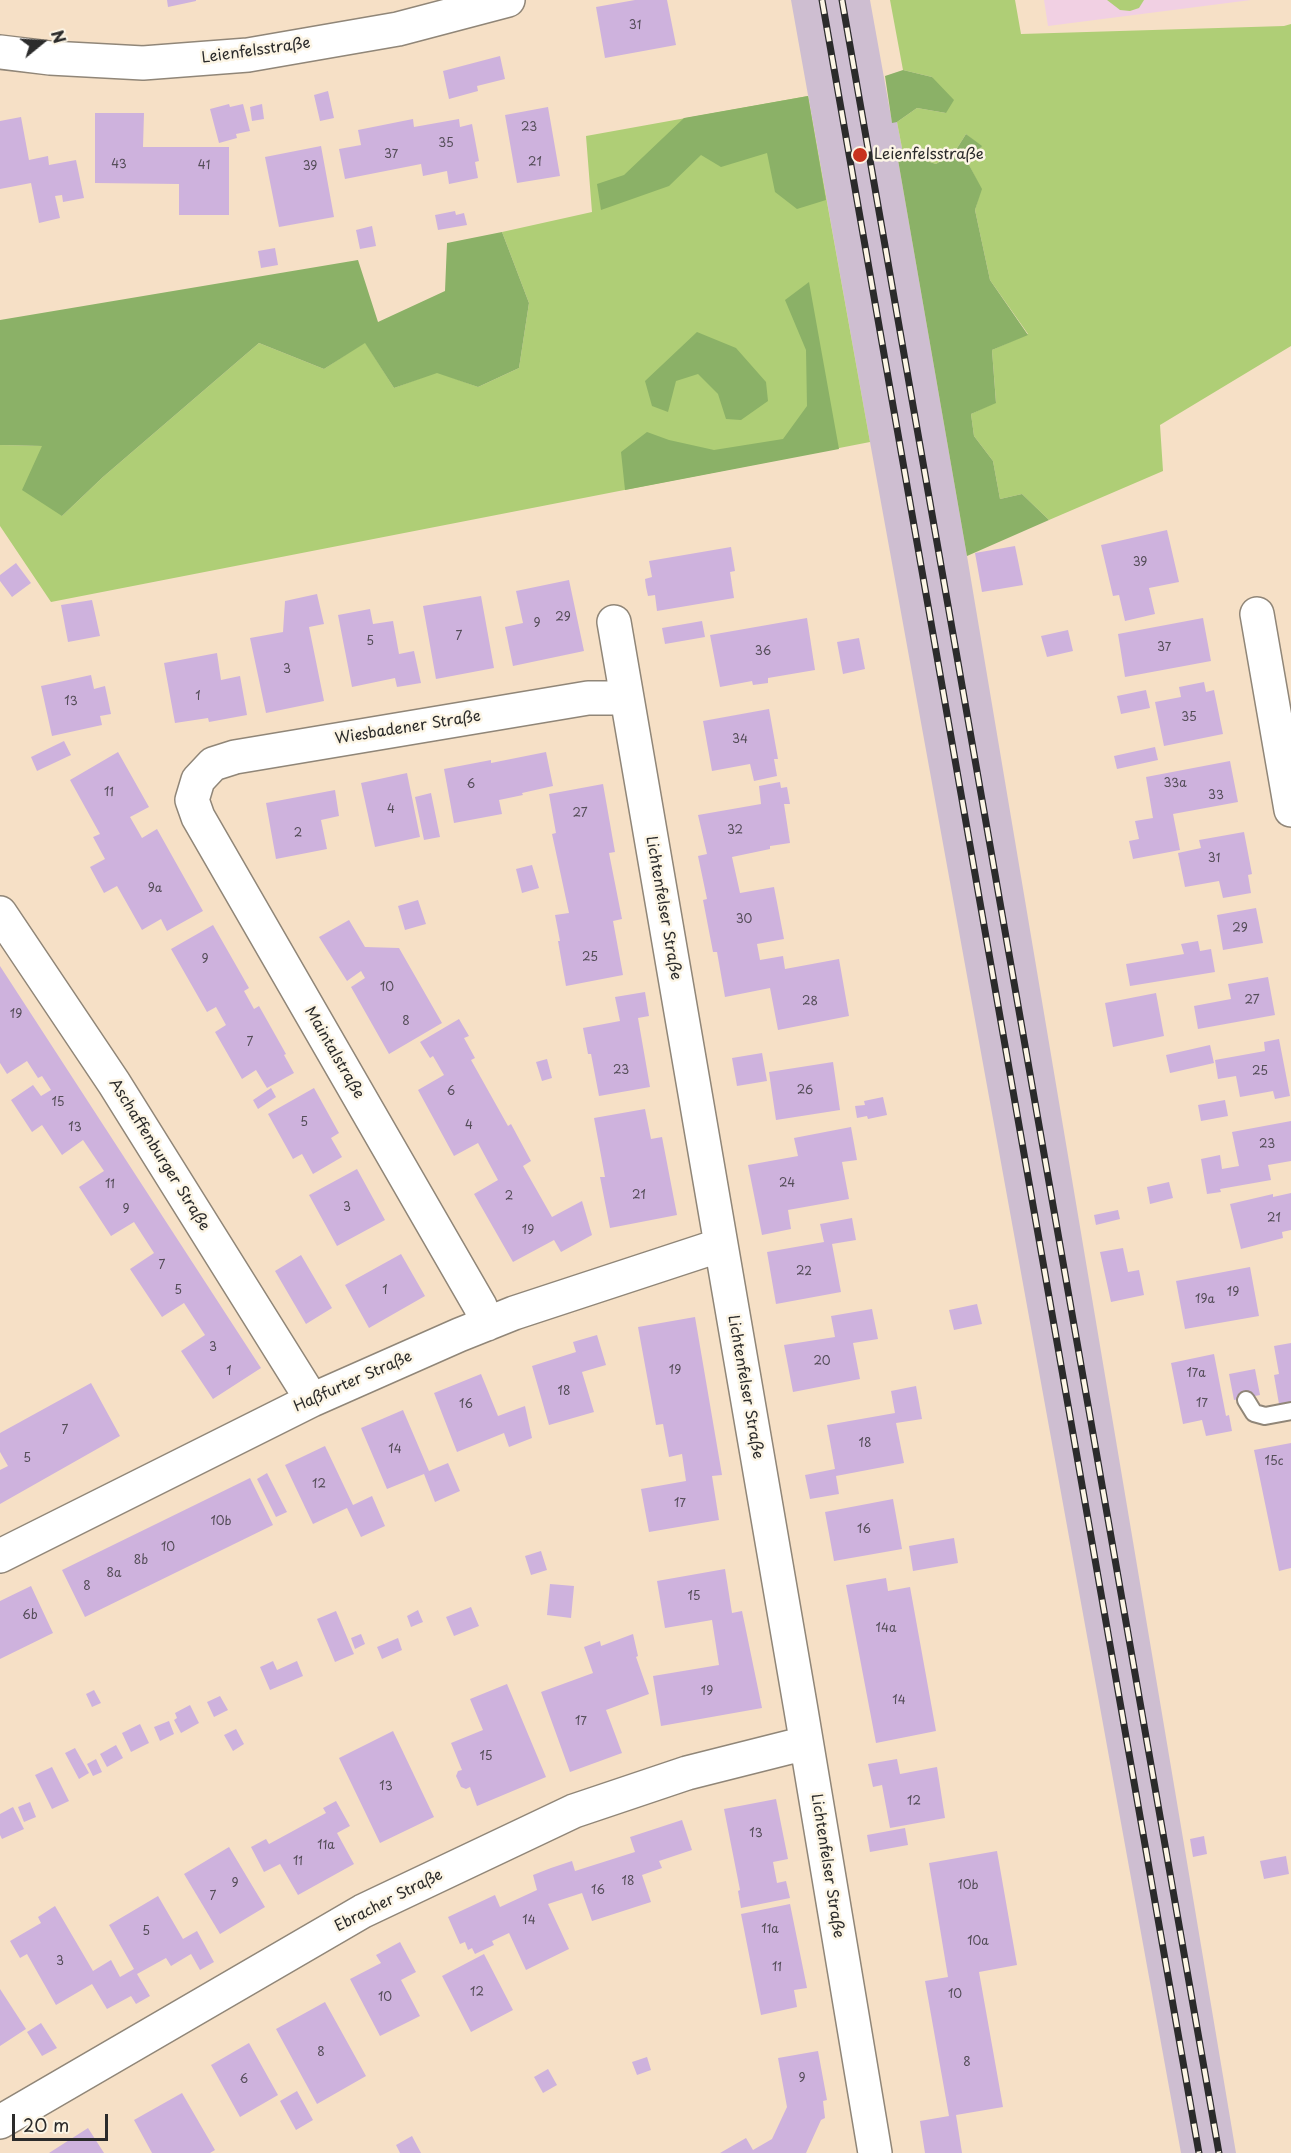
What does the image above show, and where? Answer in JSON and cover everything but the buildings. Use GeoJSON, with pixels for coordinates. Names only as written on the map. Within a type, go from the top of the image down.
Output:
{"type":"FeatureCollection","features":[{"type":"Feature","properties":{"kind":"street","name":"Leienfelsstraße"},"geometry":{"type":"LineString","coordinates":[[0,52],[50,58],[143,63],[248,55],[398,29],[508,0]]}},
{"type":"Feature","properties":{"kind":"street"},"geometry":{"type":"LineString","coordinates":[[1257,614],[1291,810]]}},
{"type":"Feature","properties":{"kind":"street","name":"Lichtenfelser Straße"},"geometry":{"type":"LineString","coordinates":[[614,622],[875,2153]]}},
{"type":"Feature","properties":{"kind":"street","name":"Wiesbadener Straße"},"geometry":{"type":"LineString","coordinates":[[198,780],[213,764],[235,757],[588,698],[627,698]]}},
{"type":"Feature","properties":{"kind":"street","name":"Maintalstraße"},"geometry":{"type":"LineString","coordinates":[[198,780],[192,800],[198,817],[480,1306],[487,1324]]}},
{"type":"Feature","properties":{"kind":"street","name":"Aschaffenburger Straße"},"geometry":{"type":"LineString","coordinates":[[0,913],[114,1083],[312,1400]]}},
{"type":"Feature","properties":{"kind":"street","name":"Haßfurter Straße"},"geometry":{"type":"LineString","coordinates":[[0,1556],[312,1400],[487,1324],[721,1245]]}},
{"type":"Feature","properties":{"kind":"street","name":"Ebracher Straße"},"geometry":{"type":"LineString","coordinates":[[0,2122],[363,1911],[564,1816],[687,1773],[806,1743]]}},
{"type":"Feature","properties":{"kind":"lane"},"geometry":{"type":"LineString","coordinates":[[1246,1400],[1254,1413],[1265,1416],[1291,1411]]}},
{"type":"Feature","properties":{"kind":"shaded area"},"geometry":{"type":"Polygon","coordinates":[[[791,0],[870,0],[892,122],[897,122],[903,153],[897,154],[967,556],[1236,2153],[1181,2153],[791,0]]]}},
{"type":"Feature","properties":{"kind":"shaded area"},"geometry":{"type":"Polygon","coordinates":[[[1044,0],[1251,0],[1048,26],[1044,0]]]}},
{"type":"Feature","properties":{"kind":"green space"},"geometry":{"type":"Polygon","coordinates":[[[890,0],[1015,0],[1021,34],[1291,24],[1291,346],[1160,425],[1163,471],[1049,520],[1022,494],[1000,499],[993,461],[974,436],[971,414],[996,402],[992,350],[1028,334],[990,280],[975,210],[981,189],[968,163],[981,147],[966,134],[954,153],[936,164],[903,153],[897,122],[917,108],[946,113],[932,77],[903,70],[890,0]]]}},
{"type":"Feature","properties":{"kind":"green space"},"geometry":{"type":"Polygon","coordinates":[[[1107,0],[1144,0],[1139,8],[1130,11],[1120,10],[1107,0]]]}},
{"type":"Feature","properties":{"kind":"green space"},"geometry":{"type":"Polygon","coordinates":[[[903,70],[932,77],[954,100],[946,113],[917,108],[892,123],[885,76],[903,70]]]}},
{"type":"Feature","properties":{"kind":"green space"},"geometry":{"type":"Polygon","coordinates":[[[808,96],[870,442],[51,602],[0,526],[0,445],[42,446],[62,516],[103,477],[259,343],[324,369],[365,342],[394,388],[437,372],[478,387],[519,368],[529,303],[502,232],[592,212],[586,136],[808,96]]]}},
{"type":"Feature","properties":{"kind":"green space"},"geometry":{"type":"Polygon","coordinates":[[[808,96],[826,200],[797,209],[775,192],[767,153],[721,167],[701,155],[669,186],[601,210],[597,184],[624,175],[684,118],[808,96]]]}},
{"type":"Feature","properties":{"kind":"green space"},"geometry":{"type":"Polygon","coordinates":[[[966,134],[982,146],[968,163],[982,189],[975,210],[990,280],[1028,335],[992,350],[996,403],[971,414],[974,436],[993,461],[1000,499],[1022,494],[1049,520],[967,556],[897,154],[903,153],[936,164],[954,153],[966,134]]]}},
{"type":"Feature","properties":{"kind":"green space"},"geometry":{"type":"Polygon","coordinates":[[[502,232],[529,303],[519,368],[478,387],[437,373],[394,388],[365,343],[324,369],[259,343],[103,477],[62,516],[22,490],[42,446],[0,445],[0,320],[358,260],[378,322],[445,291],[447,243],[502,232]]]}},
{"type":"Feature","properties":{"kind":"green space"},"geometry":{"type":"Polygon","coordinates":[[[809,282],[839,449],[625,490],[621,452],[647,432],[669,440],[714,450],[783,439],[807,406],[806,350],[785,300],[809,282]]]}},
{"type":"Feature","properties":{"kind":"green space"},"geometry":{"type":"Polygon","coordinates":[[[697,332],[736,348],[766,382],[768,401],[741,420],[726,419],[718,394],[698,374],[676,381],[668,412],[652,406],[645,381],[697,332]]]}},
{"type":"Feature","properties":{"kind":"railway"},"geometry":{"type":"LineString","coordinates":[[822,0],[1199,2153]]}},
{"type":"Feature","properties":{"kind":"railway"},"geometry":{"type":"LineString","coordinates":[[842,0],[1219,2153]]}},
{"type":"Feature","properties":{"kind":"place","name":"Leienfelsstraße"},"geometry":{"type":"Point","coordinates":[860,155]}}]}
